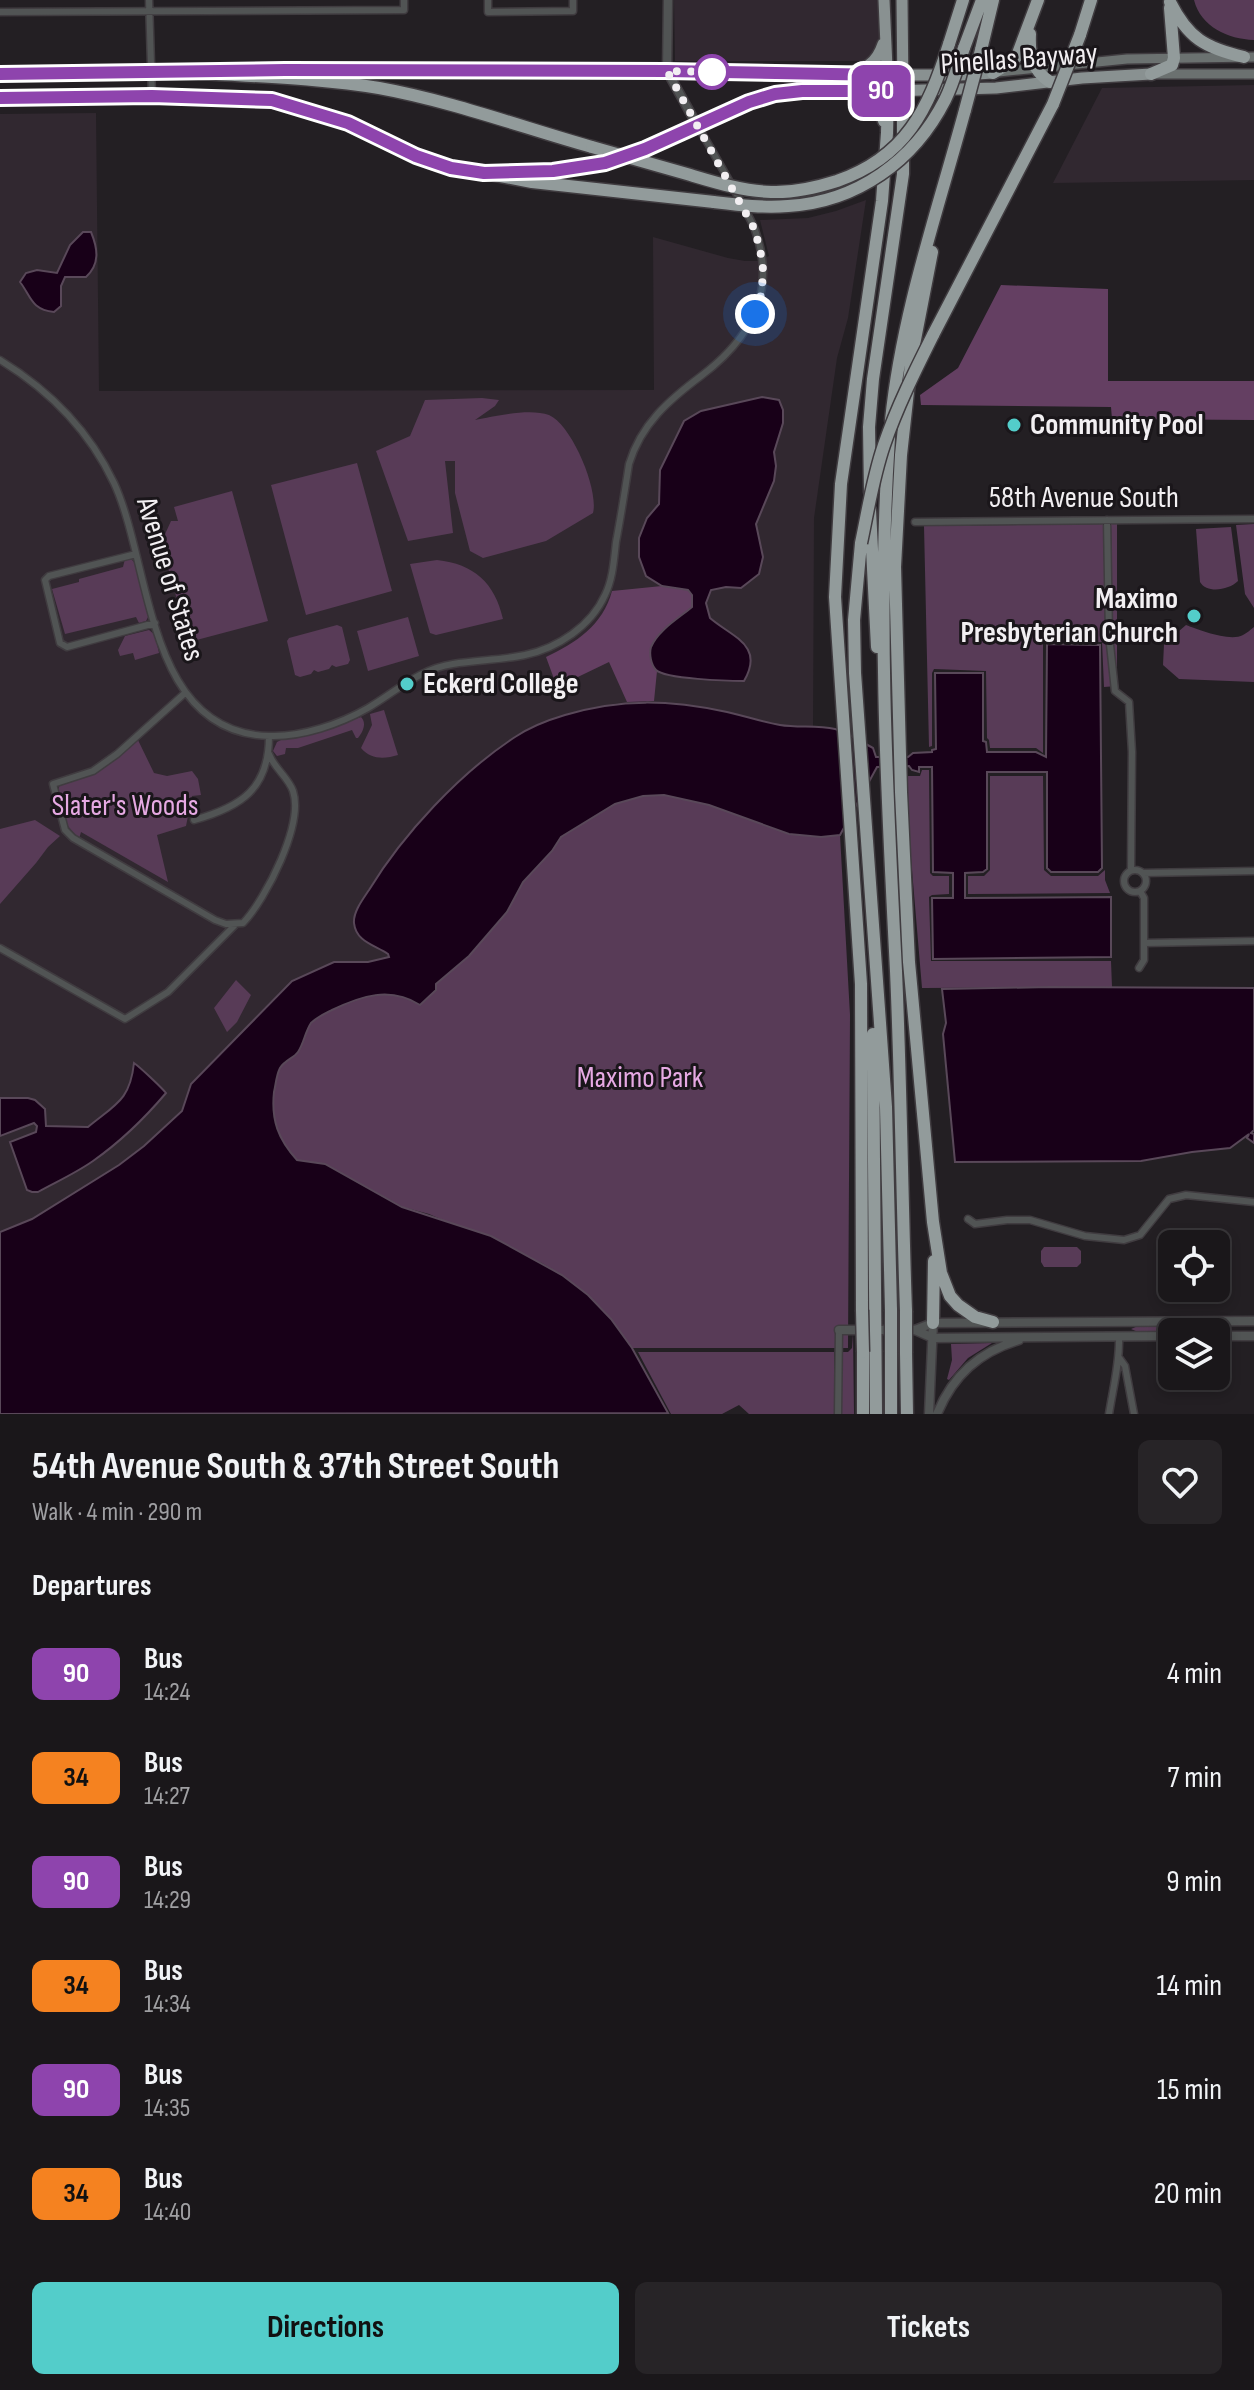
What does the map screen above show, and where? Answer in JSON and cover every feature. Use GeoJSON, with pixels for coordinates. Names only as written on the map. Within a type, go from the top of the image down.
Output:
{"type":"FeatureCollection","features":[{"type":"Feature","properties":{"kind":"highway"},"geometry":{"type":"LineString","coordinates":[[863,1414],[861,984],[835,597],[841,484],[882,201],[888,91],[884,0]]}},
{"type":"Feature","properties":{"kind":"highway"},"geometry":{"type":"LineString","coordinates":[[891,717],[878,674],[869,427],[873,379],[903,174],[902,0]]}},
{"type":"Feature","properties":{"kind":"highway"},"geometry":{"type":"LineString","coordinates":[[201,73],[340,83],[379,89],[459,108],[741,188],[792,192],[851,176],[895,148],[927,104],[963,0]]}},
{"type":"Feature","properties":{"kind":"highway"},"geometry":{"type":"LineString","coordinates":[[484,173],[532,182],[767,207],[819,202],[869,183],[910,151],[946,98],[982,0]]}},
{"type":"Feature","properties":{"kind":"highway"},"geometry":{"type":"LineString","coordinates":[[885,702],[885,497],[896,368],[907,316],[993,0]]}},
{"type":"Feature","properties":{"kind":"highway"},"geometry":{"type":"LineString","coordinates":[[993,73],[1017,56],[1038,0]]}},
{"type":"Feature","properties":{"kind":"highway"},"geometry":{"type":"LineString","coordinates":[[891,1414],[886,1107],[857,712],[854,620],[861,543],[873,481],[903,396],[1053,104],[1091,0]]}},
{"type":"Feature","properties":{"kind":"highway"},"geometry":{"type":"LineString","coordinates":[[1170,1],[1179,20],[1200,42],[1249,57]]}},
{"type":"Feature","properties":{"kind":"highway"},"geometry":{"type":"LineString","coordinates":[[1151,74],[1172,65],[1174,58],[1170,1]]}},
{"type":"Feature","properties":{"kind":"highway"},"geometry":{"type":"LineString","coordinates":[[1032,19],[1029,49],[1035,67],[1050,82]]}},
{"type":"Feature","properties":{"kind":"highway"},"geometry":{"type":"LineString","coordinates":[[840,75],[862,69],[873,62],[879,56],[884,40]]}},
{"type":"Feature","properties":{"kind":"highway","name":"Pinellas Bayway"},"geometry":{"type":"LineString","coordinates":[[887,75],[993,73]]}},
{"type":"Feature","properties":{"kind":"highway","name":"Pinellas Bayway"},"geometry":{"type":"LineString","coordinates":[[888,91],[996,88],[1151,74]]}},
{"type":"Feature","properties":{"kind":"highway"},"geometry":{"type":"LineString","coordinates":[[856,90],[871,97],[879,107],[887,133]]}},
{"type":"Feature","properties":{"kind":"highway"},"geometry":{"type":"LineString","coordinates":[[907,1414],[891,717],[901,455],[912,355],[931,263],[935,221]]}},
{"type":"Feature","properties":{"kind":"highway"},"geometry":{"type":"LineString","coordinates":[[894,792],[933,1222],[941,1273],[950,1296],[967,1313],[993,1322]]}},
{"type":"Feature","properties":{"kind":"highway"},"geometry":{"type":"LineString","coordinates":[[876,1414],[873,1031],[879,1008]]}},
{"type":"Feature","properties":{"kind":"highway"},"geometry":{"type":"LineString","coordinates":[[933,1222],[933,1323]]}},
{"type":"Feature","properties":{"kind":"main road","name":"Pinellas Bayway"},"geometry":{"type":"LineString","coordinates":[[993,73],[1127,59],[1249,57]]}},
{"type":"Feature","properties":{"kind":"main road","name":"Pinellas Bayway"},"geometry":{"type":"LineString","coordinates":[[0,74],[285,70],[887,75]]}},
{"type":"Feature","properties":{"kind":"main road","name":"Pinellas Bayway"},"geometry":{"type":"LineString","coordinates":[[1151,74],[1254,74]]}},
{"type":"Feature","properties":{"kind":"main road","name":"Pinellas Bayway"},"geometry":{"type":"LineString","coordinates":[[0,98],[152,96],[272,100],[348,123],[416,156],[451,168],[484,173],[553,171],[605,163],[775,94],[888,91]]}},
{"type":"Feature","properties":{"kind":"street"},"geometry":{"type":"LineString","coordinates":[[65,0],[65,12]]}},
{"type":"Feature","properties":{"kind":"street"},"geometry":{"type":"LineString","coordinates":[[149,0],[152,96]]}},
{"type":"Feature","properties":{"kind":"street"},"geometry":{"type":"LineString","coordinates":[[235,0],[235,11]]}},
{"type":"Feature","properties":{"kind":"street"},"geometry":{"type":"LineString","coordinates":[[318,0],[318,12]]}},
{"type":"Feature","properties":{"kind":"street"},"geometry":{"type":"LineString","coordinates":[[0,12],[404,10],[404,0]]}},
{"type":"Feature","properties":{"kind":"street"},"geometry":{"type":"LineString","coordinates":[[488,0],[488,12],[573,11],[573,0]]}},
{"type":"Feature","properties":{"kind":"street"},"geometry":{"type":"LineString","coordinates":[[667,71],[668,0]]}},
{"type":"Feature","properties":{"kind":"street","name":"Avenue of States"},"geometry":{"type":"LineString","coordinates":[[0,360],[35,383],[88,439],[113,482],[124,509],[165,658],[185,693],[214,720],[249,733],[269,736],[297,733],[332,724],[366,709],[423,672],[437,667],[526,655],[544,649],[571,635],[606,595],[634,447],[658,413],[731,350],[751,326],[762,292],[763,263],[755,230],[667,71]]}},
{"type":"Feature","properties":{"kind":"street","name":"58th Avenue South"},"geometry":{"type":"LineString","coordinates":[[915,522],[1254,519]]}},
{"type":"Feature","properties":{"kind":"street"},"geometry":{"type":"LineString","coordinates":[[1107,520],[1109,635],[1115,691],[1129,702],[1132,752],[1131,870]]}},
{"type":"Feature","properties":{"kind":"street"},"geometry":{"type":"LineString","coordinates":[[136,554],[45,580],[60,643],[67,647],[155,623]]}},
{"type":"Feature","properties":{"kind":"street"},"geometry":{"type":"LineString","coordinates":[[185,693],[99,767],[77,778],[53,784],[65,830],[73,838],[215,920],[226,924],[243,923],[254,912],[285,850],[296,807],[293,792],[270,758]]}},
{"type":"Feature","properties":{"kind":"street"},"geometry":{"type":"LineString","coordinates":[[194,820],[216,814],[246,798],[270,758],[269,736]]}},
{"type":"Feature","properties":{"kind":"street"},"geometry":{"type":"LineString","coordinates":[[1143,873],[1147,881],[1143,889],[1131,891],[1125,885],[1125,876],[1135,869],[1143,873],[1254,871]]}},
{"type":"Feature","properties":{"kind":"street"},"geometry":{"type":"LineString","coordinates":[[1139,968],[1144,960],[1144,898],[1140,891]]}},
{"type":"Feature","properties":{"kind":"street"},"geometry":{"type":"LineString","coordinates":[[0,948],[125,1019],[168,992],[236,924]]}},
{"type":"Feature","properties":{"kind":"street"},"geometry":{"type":"LineString","coordinates":[[1144,943],[1254,941]]}},
{"type":"Feature","properties":{"kind":"street"},"geometry":{"type":"LineString","coordinates":[[968,1219],[975,1224],[1030,1220],[1085,1236],[1124,1240],[1140,1235],[1169,1199],[1186,1195],[1254,1202]]}},
{"type":"Feature","properties":{"kind":"street"},"geometry":{"type":"LineString","coordinates":[[838,1414],[839,1330],[915,1330],[933,1323],[1254,1321]]}},
{"type":"Feature","properties":{"kind":"street"},"geometry":{"type":"LineString","coordinates":[[1038,1322],[1048,1336]]}},
{"type":"Feature","properties":{"kind":"street"},"geometry":{"type":"LineString","coordinates":[[1109,1414],[1120,1359],[1119,1322]]}},
{"type":"Feature","properties":{"kind":"street"},"geometry":{"type":"LineString","coordinates":[[929,1414],[933,1323]]}},
{"type":"Feature","properties":{"kind":"street"},"geometry":{"type":"LineString","coordinates":[[915,1330],[933,1338],[1158,1336]]}},
{"type":"Feature","properties":{"kind":"street"},"geometry":{"type":"LineString","coordinates":[[937,1414],[948,1391],[971,1363],[1003,1345],[1034,1336]]}},
{"type":"Feature","properties":{"kind":"street"},"geometry":{"type":"LineString","coordinates":[[1230,1336],[1254,1336]]}},
{"type":"Feature","properties":{"kind":"street"},"geometry":{"type":"LineString","coordinates":[[1120,1359],[1125,1366],[1134,1414]]}},
{"type":"Feature","properties":{"kind":"street"},"geometry":{"type":"LineString","coordinates":[[1114,1378],[1127,1378]]}},
{"type":"Feature","properties":{"kind":"shaded area"},"geometry":{"type":"Polygon","coordinates":[[[674,0],[881,0],[880,40],[875,54],[868,61],[675,61],[674,0]]]}},
{"type":"Feature","properties":{"kind":"shaded area"},"geometry":{"type":"Polygon","coordinates":[[[1254,85],[1254,180],[1053,183],[1102,88],[1254,85]]]}},
{"type":"Feature","properties":{"kind":"shaded area","name":"Eckerd College"},"geometry":{"type":"Polygon","coordinates":[[[96,113],[99,391],[654,390],[653,237],[728,258],[758,261],[769,256],[760,220],[808,218],[866,200],[848,318],[837,358],[814,518],[813,726],[784,726],[728,712],[665,702],[617,703],[567,714],[515,736],[431,811],[384,866],[360,903],[354,922],[358,934],[362,940],[389,954],[389,957],[368,962],[344,961],[292,981],[191,1084],[182,1111],[144,1146],[32,1219],[0,1232],[0,114],[96,113]]]}},
{"type":"Feature","properties":{"kind":"shaded area"},"geometry":{"type":"Polygon","coordinates":[[[83,232],[91,232],[93,238],[96,250],[94,267],[86,277],[65,277],[61,286],[61,306],[54,312],[46,311],[32,302],[20,282],[26,273],[37,270],[57,273],[70,245],[83,232]]]}},
{"type":"Feature","properties":{"kind":"shaded area"},"geometry":{"type":"Polygon","coordinates":[[[1001,285],[1108,289],[1108,381],[1254,381],[1254,420],[1112,419],[1111,407],[921,405],[920,395],[958,368],[1001,285]]]}},
{"type":"Feature","properties":{"kind":"shaded area"},"geometry":{"type":"Polygon","coordinates":[[[762,397],[779,400],[783,423],[774,452],[774,481],[756,524],[763,557],[759,574],[741,588],[711,590],[706,603],[710,618],[748,650],[751,659],[749,669],[744,681],[698,679],[662,673],[653,665],[651,647],[664,630],[692,607],[692,595],[688,590],[662,586],[646,576],[639,557],[639,538],[647,518],[659,504],[660,470],[684,421],[701,411],[762,397]]]}},
{"type":"Feature","properties":{"kind":"shaded area"},"geometry":{"type":"Polygon","coordinates":[[[662,586],[688,590],[692,594],[692,607],[663,630],[651,661],[657,671],[654,701],[627,702],[609,662],[557,687],[546,657],[587,632],[602,614],[612,591],[662,586]]]}},
{"type":"Feature","properties":{"kind":"shaded area"},"geometry":{"type":"Polygon","coordinates":[[[1047,644],[1100,645],[1102,868],[1098,872],[1051,872],[1047,868],[1047,772],[987,772],[987,869],[965,873],[965,898],[1111,897],[1111,957],[933,959],[932,898],[953,898],[953,873],[933,872],[932,767],[919,767],[919,772],[909,766],[877,767],[840,835],[821,837],[789,834],[709,805],[664,795],[643,796],[615,804],[561,837],[523,882],[507,912],[469,956],[436,984],[436,990],[420,1005],[398,996],[376,995],[343,1005],[311,1023],[298,1052],[280,1068],[274,1092],[275,1120],[281,1137],[297,1160],[325,1164],[402,1207],[491,1236],[562,1275],[588,1295],[611,1319],[632,1348],[668,1413],[0,1414],[0,1232],[32,1219],[144,1146],[182,1111],[191,1084],[292,981],[334,962],[368,962],[389,957],[358,935],[354,923],[359,906],[416,826],[454,786],[494,752],[539,724],[586,709],[626,703],[665,703],[727,712],[780,725],[835,729],[873,748],[876,757],[908,757],[913,753],[936,749],[935,673],[983,673],[983,741],[986,742],[987,752],[1036,752],[1046,757],[1047,644]]]}},
{"type":"Feature","properties":{"kind":"shaded area"},"geometry":{"type":"Polygon","coordinates":[[[1254,988],[1254,1130],[1251,1133],[1254,1134],[1254,1143],[1247,1138],[1249,1134],[1230,1148],[1141,1161],[955,1162],[942,989],[1254,988]]]}},
{"type":"Feature","properties":{"kind":"shaded area"},"geometry":{"type":"Polygon","coordinates":[[[134,1063],[166,1093],[131,1130],[93,1161],[38,1192],[27,1190],[10,1142],[36,1132],[37,1126],[34,1123],[0,1136],[0,1098],[35,1100],[45,1109],[46,1126],[88,1127],[120,1100],[129,1085],[134,1063]]]}},
{"type":"Feature","properties":{"kind":"green space"},"geometry":{"type":"Polygon","coordinates":[[[1194,0],[1254,0],[1254,40],[1217,30],[1203,18],[1194,0]]]}},
{"type":"Feature","properties":{"kind":"green space"},"geometry":{"type":"Polygon","coordinates":[[[425,400],[499,400],[475,420],[532,412],[549,415],[558,421],[582,459],[592,489],[593,513],[546,541],[483,558],[470,551],[455,493],[455,461],[445,461],[453,533],[408,541],[376,451],[410,436],[425,400]]]}},
{"type":"Feature","properties":{"kind":"green space"},"geometry":{"type":"Polygon","coordinates":[[[357,463],[392,591],[306,615],[271,485],[357,463]]]}},
{"type":"Feature","properties":{"kind":"green space"},"geometry":{"type":"Polygon","coordinates":[[[232,491],[268,621],[189,642],[161,543],[171,521],[178,521],[174,507],[232,491]]]}},
{"type":"Feature","properties":{"kind":"green space"},"geometry":{"type":"Polygon","coordinates":[[[1103,524],[1106,639],[1113,638],[1111,524],[1117,524],[1117,686],[1104,687],[1102,642],[1046,640],[1043,644],[1043,753],[1036,748],[990,748],[987,738],[986,671],[934,669],[932,746],[929,747],[924,526],[1103,524]]]}},
{"type":"Feature","properties":{"kind":"green space"},"geometry":{"type":"Polygon","coordinates":[[[1254,524],[1254,608],[1245,594],[1236,525],[1254,524]]]}},
{"type":"Feature","properties":{"kind":"green space"},"geometry":{"type":"Polygon","coordinates":[[[1231,527],[1238,581],[1224,588],[1203,586],[1200,582],[1196,529],[1231,527]]]}},
{"type":"Feature","properties":{"kind":"green space"},"geometry":{"type":"Polygon","coordinates":[[[125,559],[135,563],[149,615],[146,621],[139,623],[136,617],[65,634],[52,589],[123,567],[125,559]]]}},
{"type":"Feature","properties":{"kind":"green space"},"geometry":{"type":"Polygon","coordinates":[[[437,560],[462,566],[481,578],[495,595],[503,619],[436,635],[430,633],[410,564],[437,560]]]}},
{"type":"Feature","properties":{"kind":"green space"},"geometry":{"type":"Polygon","coordinates":[[[408,617],[419,656],[368,671],[357,631],[408,617]]]}},
{"type":"Feature","properties":{"kind":"green space"},"geometry":{"type":"Polygon","coordinates":[[[337,625],[342,627],[350,660],[348,664],[332,665],[329,669],[314,670],[300,677],[295,675],[287,641],[289,638],[337,625]]]}},
{"type":"Feature","properties":{"kind":"green space"},"geometry":{"type":"Polygon","coordinates":[[[1186,625],[1230,637],[1243,635],[1254,627],[1254,682],[1179,679],[1163,665],[1164,644],[1186,625]]]}},
{"type":"Feature","properties":{"kind":"green space"},"geometry":{"type":"Polygon","coordinates":[[[149,630],[155,635],[159,653],[135,660],[133,653],[120,656],[118,650],[125,636],[149,630]]]}},
{"type":"Feature","properties":{"kind":"green space"},"geometry":{"type":"Polygon","coordinates":[[[384,710],[398,755],[378,758],[361,748],[372,725],[370,714],[384,710]]]}},
{"type":"Feature","properties":{"kind":"green space"},"geometry":{"type":"Polygon","coordinates":[[[361,717],[364,728],[358,738],[352,730],[298,748],[286,748],[285,754],[277,756],[273,751],[277,742],[283,739],[304,736],[361,717]]]}},
{"type":"Feature","properties":{"kind":"green space","name":"Slater's Woods"},"geometry":{"type":"Polygon","coordinates":[[[137,738],[154,773],[167,776],[192,771],[198,779],[201,795],[192,796],[186,826],[157,835],[168,882],[81,832],[79,839],[67,825],[58,792],[60,783],[78,779],[137,738]]]}},
{"type":"Feature","properties":{"kind":"green space"},"geometry":{"type":"Polygon","coordinates":[[[922,770],[929,770],[930,873],[933,876],[949,876],[949,894],[929,897],[931,961],[1111,961],[1112,987],[922,988],[904,776],[920,776],[922,770]]]}},
{"type":"Feature","properties":{"kind":"green space"},"geometry":{"type":"Polygon","coordinates":[[[990,776],[1043,776],[1044,870],[1051,876],[1098,876],[1105,870],[1110,893],[968,894],[968,876],[984,876],[990,870],[990,776]]]}},
{"type":"Feature","properties":{"kind":"green space","name":"Maximo Park"},"geometry":{"type":"Polygon","coordinates":[[[664,795],[709,805],[789,834],[840,835],[850,1015],[848,1348],[632,1348],[588,1295],[562,1275],[542,1263],[429,1214],[403,1207],[325,1164],[297,1160],[276,1129],[273,1114],[277,1076],[285,1061],[298,1052],[307,1029],[316,1019],[338,1006],[368,996],[396,994],[419,1000],[429,995],[436,990],[435,984],[469,956],[507,912],[523,882],[561,837],[615,804],[643,796],[664,795]]]}},
{"type":"Feature","properties":{"kind":"green space"},"geometry":{"type":"Polygon","coordinates":[[[35,820],[60,836],[0,904],[0,829],[35,820]]]}},
{"type":"Feature","properties":{"kind":"green space"},"geometry":{"type":"Polygon","coordinates":[[[236,980],[251,995],[237,1022],[227,1032],[214,1008],[236,980]]]}},
{"type":"Feature","properties":{"kind":"green space"},"geometry":{"type":"Polygon","coordinates":[[[1044,1247],[1077,1247],[1081,1251],[1081,1263],[1077,1267],[1044,1267],[1041,1251],[1044,1247]]]}},
{"type":"Feature","properties":{"kind":"green space"},"geometry":{"type":"Polygon","coordinates":[[[1158,1326],[1158,1332],[1131,1329],[1158,1326]]]}},
{"type":"Feature","properties":{"kind":"green space"},"geometry":{"type":"Polygon","coordinates":[[[853,1334],[854,1414],[842,1414],[842,1352],[852,1348],[853,1334]]]}},
{"type":"Feature","properties":{"kind":"green space"},"geometry":{"type":"Polygon","coordinates":[[[992,1343],[968,1358],[947,1379],[952,1360],[951,1344],[992,1343]]]}},
{"type":"Feature","properties":{"kind":"green space"},"geometry":{"type":"Polygon","coordinates":[[[638,1352],[834,1352],[834,1414],[749,1414],[739,1405],[722,1414],[671,1414],[638,1352]]]}},
{"type":"Feature","properties":{"kind":"bus line","name":"90"},"geometry":{"type":"LineString","coordinates":[[0,74],[285,70],[887,75],[888,91],[775,94],[605,163],[553,171],[484,173],[451,168],[416,156],[348,123],[272,100],[152,96],[0,98]]}},
{"type":"Feature","properties":{"kind":"place","name":"Community Pool"},"geometry":{"type":"Point","coordinates":[1014,425]}},
{"type":"Feature","properties":{"kind":"place","name":"Maximo Presbyterian Church"},"geometry":{"type":"Point","coordinates":[1194,616]}},
{"type":"Feature","properties":{"kind":"place","name":"Eckerd College"},"geometry":{"type":"Point","coordinates":[407,684]}},
{"type":"Feature","properties":{"kind":"route"},"geometry":{"type":"LineString","coordinates":[[712,72],[716,72],[667,71],[755,230],[763,263],[762,292],[755,314]]}}]}
